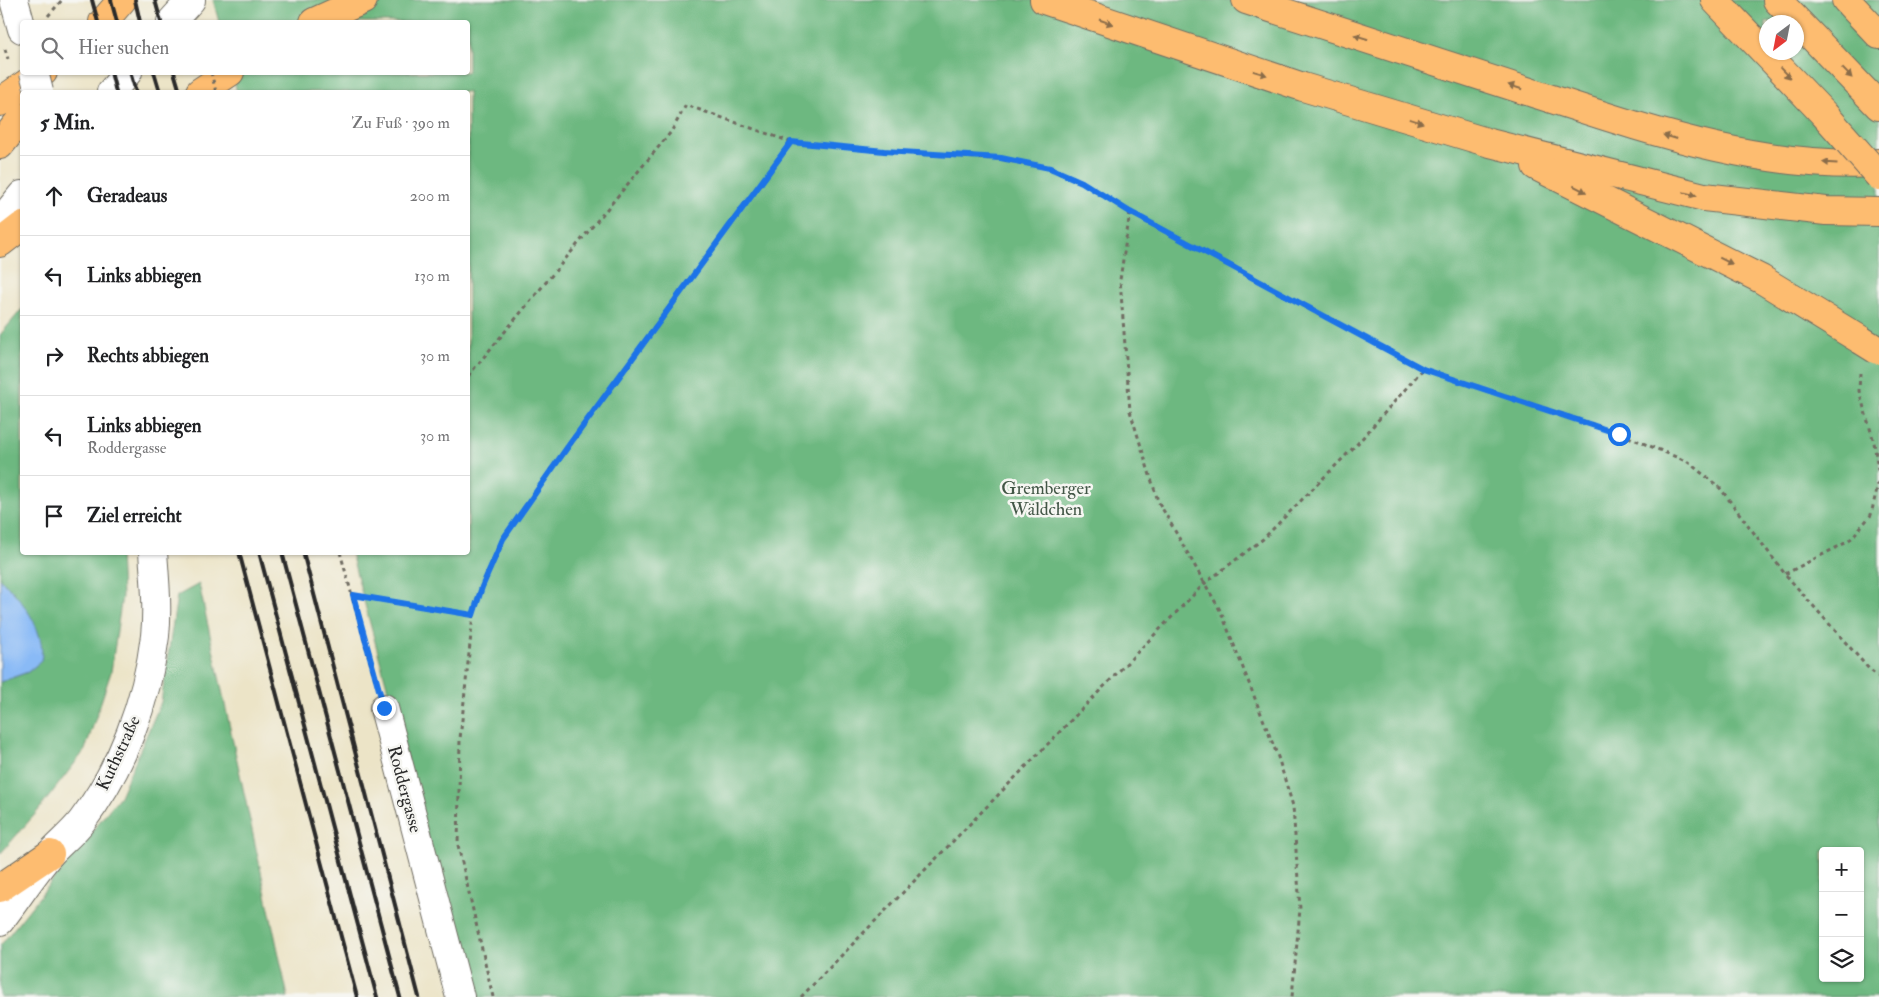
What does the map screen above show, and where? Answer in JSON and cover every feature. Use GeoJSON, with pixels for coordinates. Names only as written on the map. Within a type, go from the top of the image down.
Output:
{"type":"FeatureCollection","features":[{"type":"Feature","properties":{"kind":"main road"},"geometry":{"type":"LineString","coordinates":[[105,20],[122,0]]}},
{"type":"Feature","properties":{"kind":"main road"},"geometry":{"type":"LineString","coordinates":[[318,20],[363,0]]}},
{"type":"Feature","properties":{"kind":"main road"},"geometry":{"type":"LineString","coordinates":[[1044,0],[1303,87],[1490,143],[1704,197],[1826,211],[1879,212]]}},
{"type":"Feature","properties":{"kind":"main road"},"geometry":{"type":"LineString","coordinates":[[1246,0],[1674,138],[1793,160],[1855,164],[1879,163]]}},
{"type":"Feature","properties":{"kind":"main road"},"geometry":{"type":"LineString","coordinates":[[1715,0],[1824,114],[1879,176]]}},
{"type":"Feature","properties":{"kind":"main road"},"geometry":{"type":"LineString","coordinates":[[1777,0],[1879,106]]}},
{"type":"Feature","properties":{"kind":"main road"},"geometry":{"type":"LineString","coordinates":[[1846,0],[1879,35]]}},
{"type":"Feature","properties":{"kind":"main road"},"geometry":{"type":"LineString","coordinates":[[0,102],[39,75]]}},
{"type":"Feature","properties":{"kind":"main road"},"geometry":{"type":"LineString","coordinates":[[46,90],[58,75]]}},
{"type":"Feature","properties":{"kind":"main road"},"geometry":{"type":"LineString","coordinates":[[203,90],[226,75]]}},
{"type":"Feature","properties":{"kind":"main road"},"geometry":{"type":"LineString","coordinates":[[0,145],[20,120]]}},
{"type":"Feature","properties":{"kind":"main road"},"geometry":{"type":"LineString","coordinates":[[1490,143],[1761,279],[1869,353]]}},
{"type":"Feature","properties":{"kind":"main road"},"geometry":{"type":"LineString","coordinates":[[0,243],[20,228]]}},
{"type":"Feature","properties":{"kind":"main road"},"geometry":{"type":"LineString","coordinates":[[0,888],[50,854]]}},
{"type":"Feature","properties":{"kind":"street"},"geometry":{"type":"LineString","coordinates":[[14,0],[20,22]]}},
{"type":"Feature","properties":{"kind":"street"},"geometry":{"type":"LineString","coordinates":[[173,20],[191,0]]}},
{"type":"Feature","properties":{"kind":"street"},"geometry":{"type":"LineString","coordinates":[[35,75],[38,90]]}},
{"type":"Feature","properties":{"kind":"street"},"geometry":{"type":"LineString","coordinates":[[113,90],[125,75]]}},
{"type":"Feature","properties":{"kind":"street"},"geometry":{"type":"LineString","coordinates":[[0,222],[20,197]]}},
{"type":"Feature","properties":{"kind":"street","name":"Kuthstraße"},"geometry":{"type":"LineString","coordinates":[[0,921],[50,854],[81,822],[108,781],[129,737],[146,684],[155,635],[156,595],[153,555]]}},
{"type":"Feature","properties":{"kind":"street","name":"Roddergasse"},"geometry":{"type":"LineString","coordinates":[[384,708],[460,997]]}},
{"type":"Feature","properties":{"kind":"path"},"geometry":{"type":"LineString","coordinates":[[45,20],[62,0]]}},
{"type":"Feature","properties":{"kind":"path"},"geometry":{"type":"LineString","coordinates":[[212,75],[216,90]]}},
{"type":"Feature","properties":{"kind":"path"},"geometry":{"type":"LineString","coordinates":[[470,374],[671,132],[686,105],[791,142],[884,151],[1001,158],[1050,168],[1082,182],[1130,212],[1423,369],[1619,434],[1688,462],[1720,488],[1784,574],[1869,669],[1879,677]]}},
{"type":"Feature","properties":{"kind":"path"},"geometry":{"type":"LineString","coordinates":[[493,997],[458,845],[460,739],[473,615],[482,587],[503,539],[569,445],[791,142]]}},
{"type":"Feature","properties":{"kind":"path"},"geometry":{"type":"LineString","coordinates":[[1130,212],[1120,280],[1130,411],[1158,501],[1221,612],[1278,757],[1293,806],[1300,909],[1292,997]]}},
{"type":"Feature","properties":{"kind":"path"},"geometry":{"type":"LineString","coordinates":[[1784,574],[1849,541],[1871,515],[1879,477],[1874,442],[1859,391],[1869,353]]}},
{"type":"Feature","properties":{"kind":"path"},"geometry":{"type":"LineString","coordinates":[[801,997],[1204,584],[1263,539],[1358,443],[1423,369]]}},
{"type":"Feature","properties":{"kind":"path"},"geometry":{"type":"LineString","coordinates":[[341,555],[384,708]]}},
{"type":"Feature","properties":{"kind":"path"},"geometry":{"type":"LineString","coordinates":[[353,595],[473,615]]}},
{"type":"Feature","properties":{"kind":"green space","name":"Gremberger Wäldchen"},"geometry":{"type":"Polygon","coordinates":[[[213,0],[1879,0],[1879,997],[471,997],[352,555],[470,555],[470,90],[236,90],[233,75],[470,75],[470,20],[218,20],[213,0]]]}},
{"type":"Feature","properties":{"kind":"green space"},"geometry":{"type":"Polygon","coordinates":[[[20,311],[20,555],[120,555],[122,596],[111,672],[85,750],[37,812],[0,854],[0,682],[28,672],[41,661],[13,591],[0,579],[0,335],[20,311]]]}},
{"type":"Feature","properties":{"kind":"green space"},"geometry":{"type":"Polygon","coordinates":[[[199,584],[288,997],[0,997],[0,946],[120,796],[161,702],[177,596],[199,584]]]}},
{"type":"Feature","properties":{"kind":"water"},"geometry":{"type":"Polygon","coordinates":[[[0,579],[16,595],[31,616],[40,638],[42,650],[41,661],[28,672],[0,682],[0,579]]]}},
{"type":"Feature","properties":{"kind":"railway"},"geometry":{"type":"LineString","coordinates":[[92,0],[97,20]]}},
{"type":"Feature","properties":{"kind":"railway"},"geometry":{"type":"LineString","coordinates":[[111,0],[116,20]]}},
{"type":"Feature","properties":{"kind":"railway"},"geometry":{"type":"LineString","coordinates":[[135,0],[140,20]]}},
{"type":"Feature","properties":{"kind":"railway"},"geometry":{"type":"LineString","coordinates":[[155,0],[160,20]]}},
{"type":"Feature","properties":{"kind":"railway"},"geometry":{"type":"LineString","coordinates":[[112,75],[116,90]]}},
{"type":"Feature","properties":{"kind":"railway"},"geometry":{"type":"LineString","coordinates":[[131,75],[135,90]]}},
{"type":"Feature","properties":{"kind":"railway"},"geometry":{"type":"LineString","coordinates":[[155,75],[159,90]]}},
{"type":"Feature","properties":{"kind":"railway"},"geometry":{"type":"LineString","coordinates":[[175,75],[179,90]]}},
{"type":"Feature","properties":{"kind":"railway"},"geometry":{"type":"LineString","coordinates":[[240,555],[357,997]]}},
{"type":"Feature","properties":{"kind":"railway"},"geometry":{"type":"LineString","coordinates":[[260,555],[377,997]]}},
{"type":"Feature","properties":{"kind":"railway"},"geometry":{"type":"LineString","coordinates":[[283,555],[400,997]]}},
{"type":"Feature","properties":{"kind":"railway"},"geometry":{"type":"LineString","coordinates":[[304,555],[419,997]]}},
{"type":"Feature","properties":{"kind":"route"},"geometry":{"type":"LineString","coordinates":[[384,708],[353,595],[473,615],[482,587],[503,539],[677,296],[750,201],[791,142],[884,151],[1001,158],[1050,168],[1082,182],[1130,212],[1423,369],[1619,434]]}}]}
